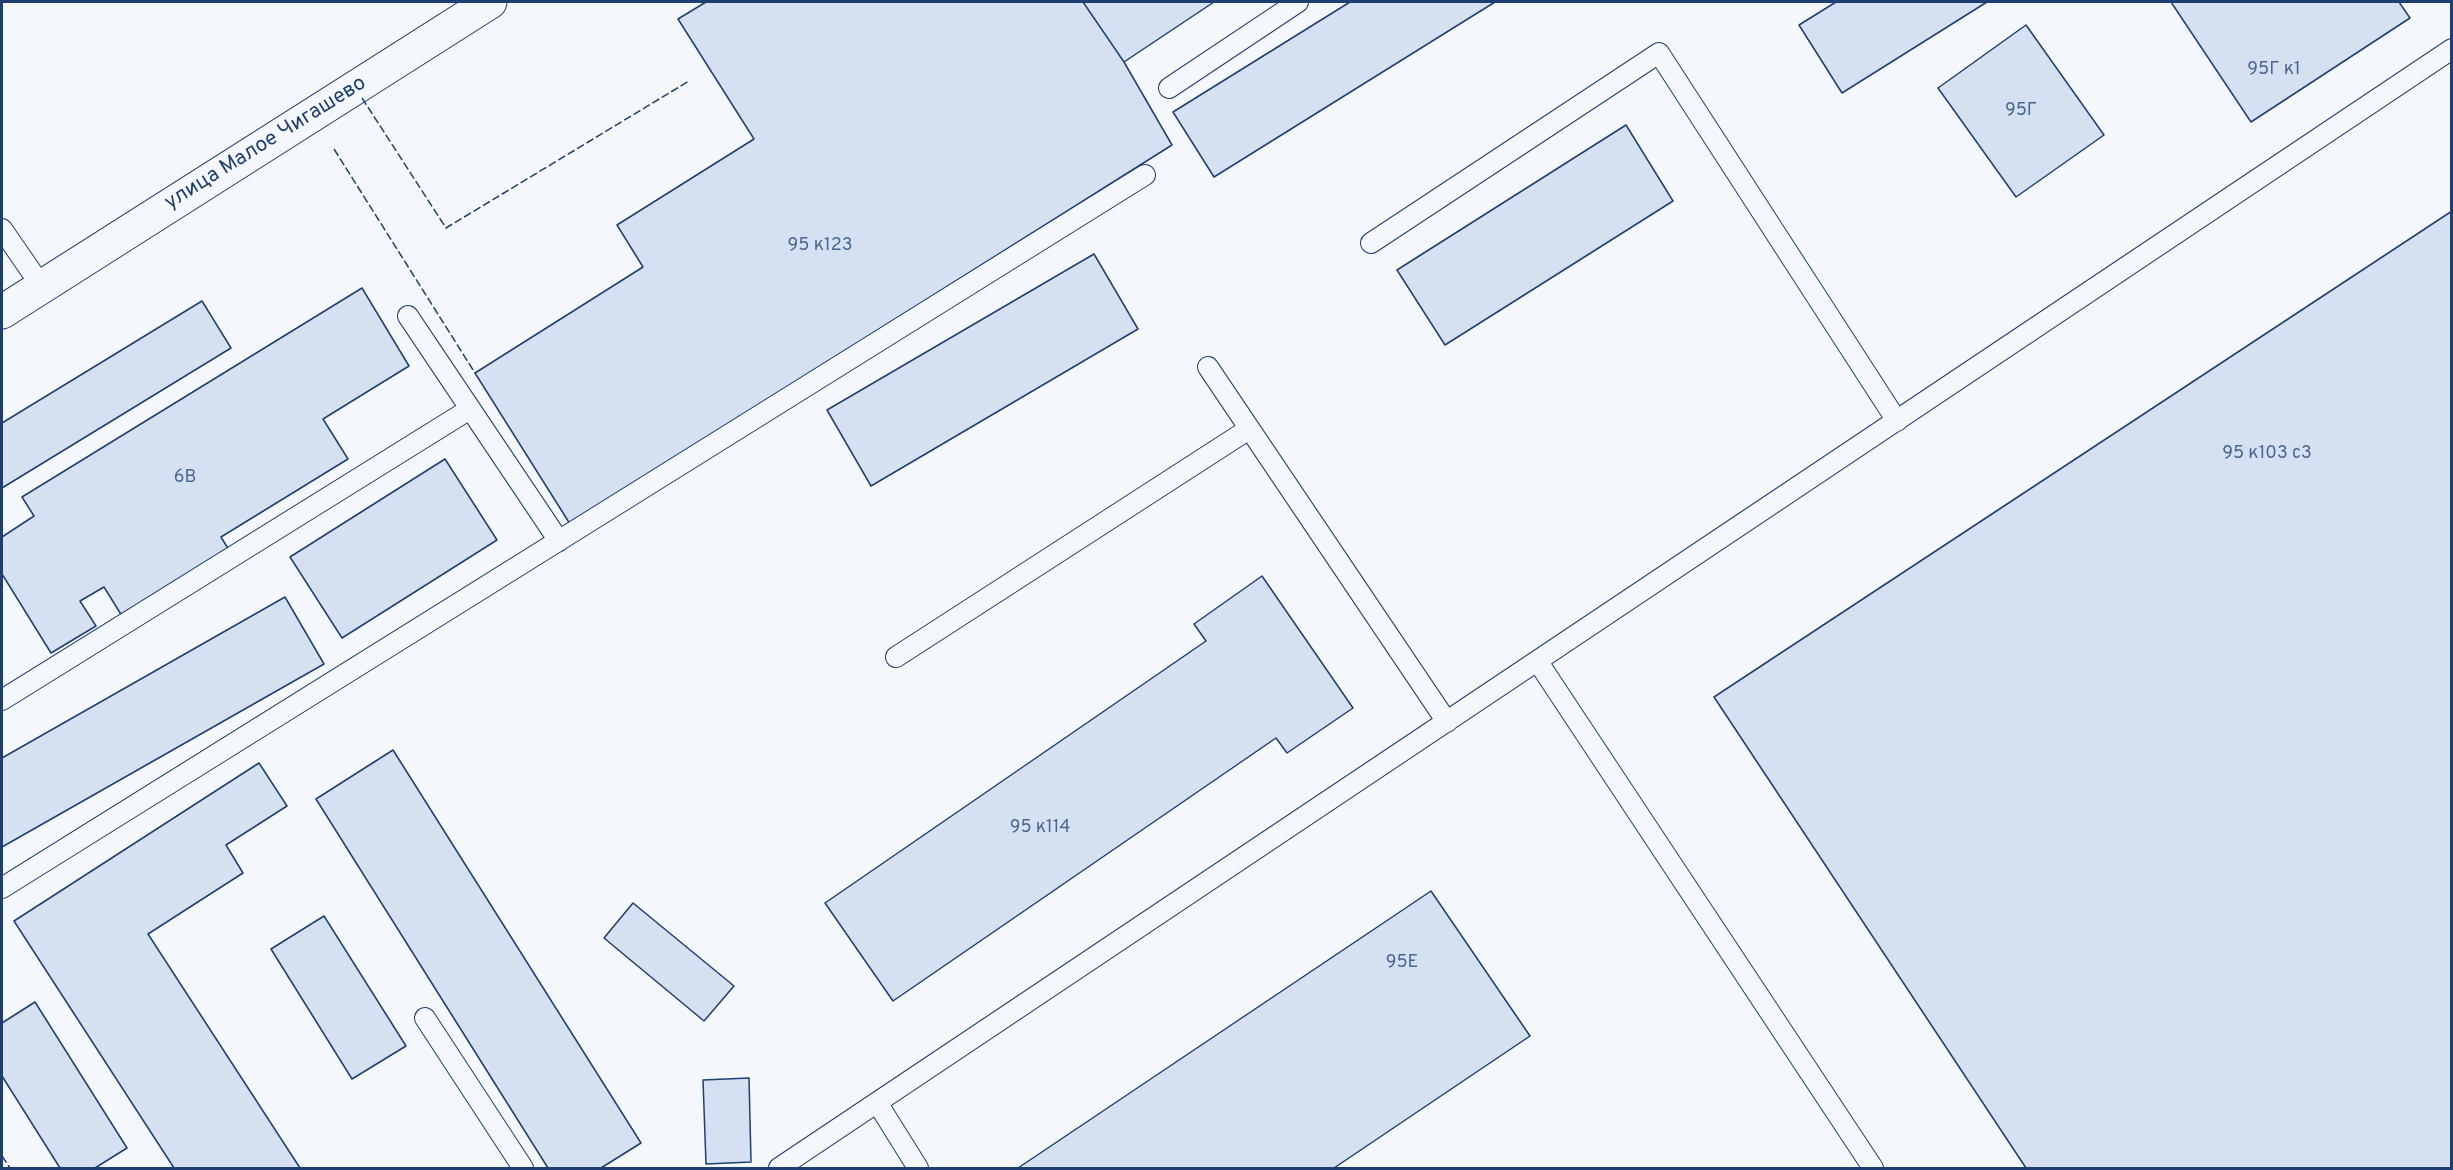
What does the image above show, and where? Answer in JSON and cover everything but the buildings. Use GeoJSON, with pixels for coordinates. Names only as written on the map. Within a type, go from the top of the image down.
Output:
{"type":"FeatureCollection","features":[{"type":"Feature","properties":{"kind":"street","name":"улица Малое Чигашево"},"geometry":{"type":"LineString","coordinates":[[2,312],[490,2]]}},
{"type":"Feature","properties":{"kind":"lane"},"geometry":{"type":"LineString","coordinates":[[1169,88],[1298,2]]}},
{"type":"Feature","properties":{"kind":"lane"},"geometry":{"type":"LineString","coordinates":[[779,1168],[804,1162],[878,1104],[2451,49]]}},
{"type":"Feature","properties":{"kind":"lane"},"geometry":{"type":"LineString","coordinates":[[1371,243],[1659,53],[1897,421]]}},
{"type":"Feature","properties":{"kind":"lane"},"geometry":{"type":"LineString","coordinates":[[2,888],[1145,176]]}},
{"type":"Feature","properties":{"kind":"lane"},"geometry":{"type":"LineString","coordinates":[[2,229],[42,287]]}},
{"type":"Feature","properties":{"kind":"lane"},"geometry":{"type":"LineString","coordinates":[[408,316],[559,541]]}},
{"type":"Feature","properties":{"kind":"lane"},"geometry":{"type":"LineString","coordinates":[[1208,367],[1447,722]]}},
{"type":"Feature","properties":{"kind":"lane"},"geometry":{"type":"LineString","coordinates":[[2,700],[470,409]]}},
{"type":"Feature","properties":{"kind":"lane"},"geometry":{"type":"LineString","coordinates":[[896,657],[1249,429]]}},
{"type":"Feature","properties":{"kind":"lane"},"geometry":{"type":"LineString","coordinates":[[1538,662],[1873,1168]]}},
{"type":"Feature","properties":{"kind":"lane"},"geometry":{"type":"LineString","coordinates":[[424,1018],[523,1168]]}},
{"type":"Feature","properties":{"kind":"lane"},"geometry":{"type":"LineString","coordinates":[[878,1104],[918,1168]]}},
{"type":"Feature","properties":{"kind":"fence"},"geometry":{"type":"LineString","coordinates":[[362,98],[446,228],[689,81]]}},
{"type":"Feature","properties":{"kind":"fence"},"geometry":{"type":"LineString","coordinates":[[334,149],[475,373]]}},
{"type":"Feature","properties":{"kind":"fence"},"geometry":{"type":"LineString","coordinates":[[2,1156],[10,1168]]}}]}
